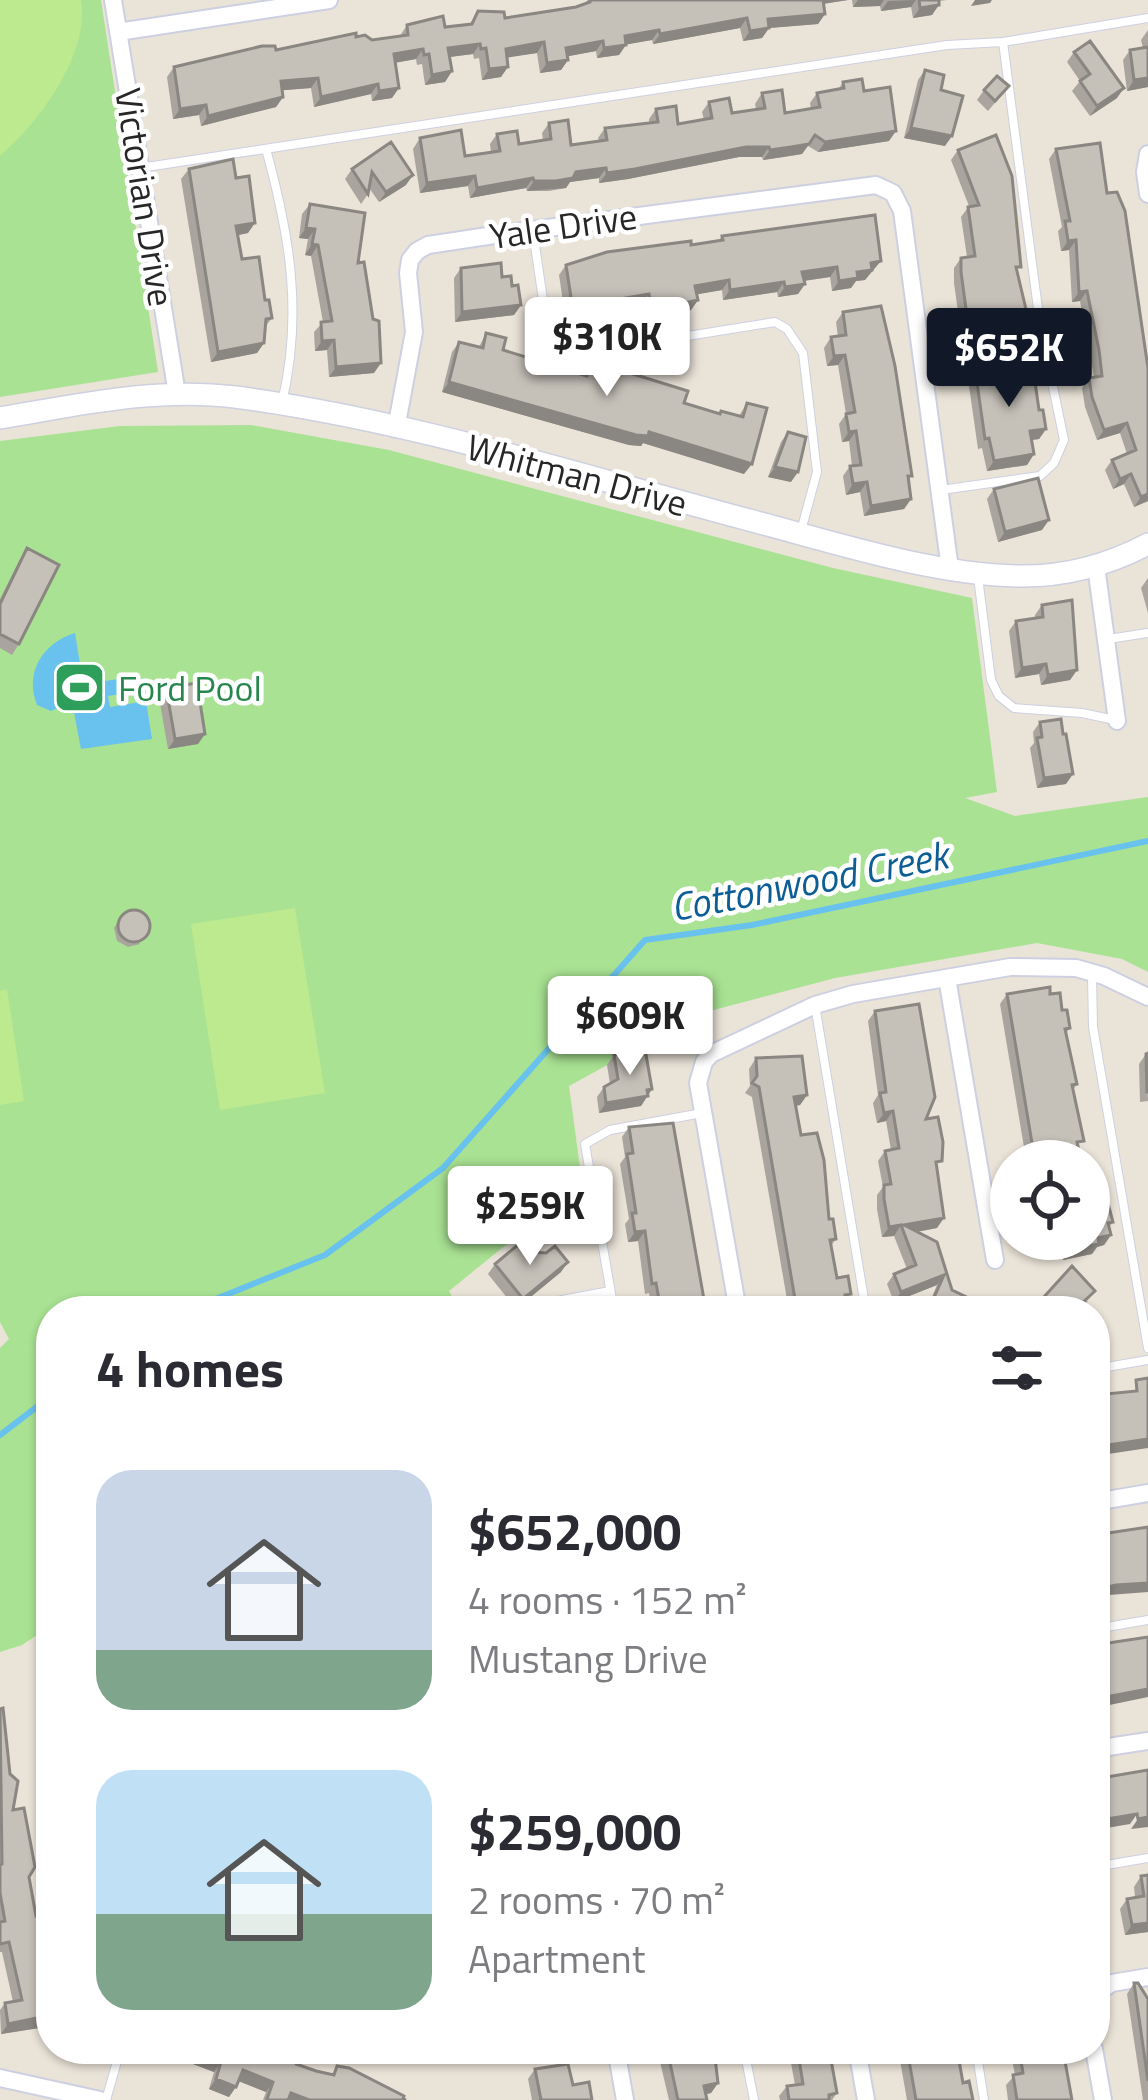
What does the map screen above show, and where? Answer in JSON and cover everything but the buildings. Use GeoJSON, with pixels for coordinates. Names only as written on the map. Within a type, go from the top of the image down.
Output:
{"type":"FeatureCollection","features":[{"type":"Feature","properties":{"kind":"street","name":"Victorian Drive"},"geometry":{"type":"LineString","coordinates":[[113,0],[177,394]]}},
{"type":"Feature","properties":{"kind":"street"},"geometry":{"type":"LineString","coordinates":[[118,32],[214,9],[329,0]]}},
{"type":"Feature","properties":{"kind":"street"},"geometry":{"type":"LineString","coordinates":[[1148,154],[1148,194]]}},
{"type":"Feature","properties":{"kind":"street","name":"Yale Drive"},"geometry":{"type":"LineString","coordinates":[[396,429],[414,332],[410,260],[428,245],[866,184],[890,191],[902,211],[939,490]]}},
{"type":"Feature","properties":{"kind":"street","name":"Whitman Drive"},"geometry":{"type":"LineString","coordinates":[[0,418],[119,398],[177,394],[282,404],[977,574],[1022,576],[1096,566],[1148,544]]}},
{"type":"Feature","properties":{"kind":"street"},"geometry":{"type":"LineString","coordinates":[[939,490],[950,569]]}},
{"type":"Feature","properties":{"kind":"street"},"geometry":{"type":"LineString","coordinates":[[1096,566],[1117,721]]}},
{"type":"Feature","properties":{"kind":"street"},"geometry":{"type":"LineString","coordinates":[[735,1296],[698,1083],[711,1054],[815,1005],[1029,966],[1093,973],[1148,997]]}},
{"type":"Feature","properties":{"kind":"street"},"geometry":{"type":"LineString","coordinates":[[947,978],[990,1231]]}},
{"type":"Feature","properties":{"kind":"street"},"geometry":{"type":"LineString","coordinates":[[1110,1499],[1148,1493]]}},
{"type":"Feature","properties":{"kind":"street"},"geometry":{"type":"LineString","coordinates":[[1110,1747],[1148,1741]]}},
{"type":"Feature","properties":{"kind":"street"},"geometry":{"type":"LineString","coordinates":[[1110,1984],[1148,1976]]}},
{"type":"Feature","properties":{"kind":"street"},"geometry":{"type":"LineString","coordinates":[[619,2064],[625,2100]]}},
{"type":"Feature","properties":{"kind":"street"},"geometry":{"type":"LineString","coordinates":[[860,2064],[866,2100]]}},
{"type":"Feature","properties":{"kind":"street"},"geometry":{"type":"LineString","coordinates":[[1097,2064],[1103,2100]]}},
{"type":"Feature","properties":{"kind":"street"},"geometry":{"type":"LineString","coordinates":[[0,2078],[57,2095],[103,2100]]}},
{"type":"Feature","properties":{"kind":"lane"},"geometry":{"type":"LineString","coordinates":[[139,168],[1148,18]]}},
{"type":"Feature","properties":{"kind":"lane"},"geometry":{"type":"LineString","coordinates":[[939,490],[1040,476],[1054,463],[1064,440],[1040,324],[1004,42]]}},
{"type":"Feature","properties":{"kind":"lane"},"geometry":{"type":"LineString","coordinates":[[266,149],[282,207],[296,324],[282,404]]}},
{"type":"Feature","properties":{"kind":"lane"},"geometry":{"type":"LineString","coordinates":[[533,230],[546,320],[562,349],[613,348],[775,322],[787,329],[803,352],[817,472],[800,533]]}},
{"type":"Feature","properties":{"kind":"lane"},"geometry":{"type":"LineString","coordinates":[[977,574],[992,680],[999,695],[1014,708],[1117,721]]}},
{"type":"Feature","properties":{"kind":"lane"},"geometry":{"type":"LineString","coordinates":[[1106,639],[1148,633]]}},
{"type":"Feature","properties":{"kind":"lane"},"geometry":{"type":"LineString","coordinates":[[1093,973],[1093,1027],[1148,1348]]}},
{"type":"Feature","properties":{"kind":"lane"},"geometry":{"type":"LineString","coordinates":[[815,1005],[864,1296]]}},
{"type":"Feature","properties":{"kind":"lane"},"geometry":{"type":"LineString","coordinates":[[611,1296],[585,1144],[610,1130],[704,1113]]}},
{"type":"Feature","properties":{"kind":"lane"},"geometry":{"type":"LineString","coordinates":[[584,1296],[610,1291]]}},
{"type":"Feature","properties":{"kind":"lane"},"geometry":{"type":"LineString","coordinates":[[1110,1366],[1148,1360]]}},
{"type":"Feature","properties":{"kind":"lane"},"geometry":{"type":"LineString","coordinates":[[1110,1626],[1148,1620]]}},
{"type":"Feature","properties":{"kind":"lane"},"geometry":{"type":"LineString","coordinates":[[1110,1865],[1148,1858]]}},
{"type":"Feature","properties":{"kind":"lane"},"geometry":{"type":"LineString","coordinates":[[738,2100],[753,2099],[747,2064]]}},
{"type":"Feature","properties":{"kind":"lane"},"geometry":{"type":"LineString","coordinates":[[978,2064],[984,2100]]}},
{"type":"Feature","properties":{"kind":"lane"},"geometry":{"type":"LineString","coordinates":[[103,2100],[116,2065]]}},
{"type":"Feature","properties":{"kind":"green space"},"geometry":{"type":"Polygon","coordinates":[[[0,0],[101,0],[158,372],[0,397],[0,0]]]}},
{"type":"Feature","properties":{"kind":"green space"},"geometry":{"type":"Polygon","coordinates":[[[0,0],[81,0],[82,21],[78,43],[58,86],[0,156],[0,0]]]}},
{"type":"Feature","properties":{"kind":"green space"},"geometry":{"type":"Polygon","coordinates":[[[251,425],[389,450],[833,568],[972,598],[997,792],[965,798],[1015,816],[1148,797],[1148,972],[1122,959],[1037,943],[835,978],[702,1013],[569,1086],[584,1197],[502,1248],[449,1291],[452,1296],[36,1296],[36,1636],[0,1652],[0,1348],[9,1339],[0,1322],[0,441],[120,426],[251,425]]]}},
{"type":"Feature","properties":{"kind":"green space"},"geometry":{"type":"Polygon","coordinates":[[[295,908],[325,1093],[220,1110],[191,924],[295,908]]]}},
{"type":"Feature","properties":{"kind":"green space"},"geometry":{"type":"Polygon","coordinates":[[[7,989],[24,1101],[0,1105],[0,991],[7,989]]]}},
{"type":"Feature","properties":{"kind":"water","name":"Ford Pool"},"geometry":{"type":"Polygon","coordinates":[[[75,633],[80,664],[88,662],[105,681],[125,678],[127,693],[108,696],[110,707],[146,701],[152,739],[81,749],[72,702],[51,711],[37,705],[33,681],[39,660],[54,644],[75,633]]]}},
{"type":"Feature","properties":{"kind":"waterway","name":"Cottonwood Creek"},"geometry":{"type":"LineString","coordinates":[[223,1296],[325,1255],[443,1168],[645,940],[752,925],[1148,841]]}},
{"type":"Feature","properties":{"kind":"waterway","name":"Cottonwood Creek"},"geometry":{"type":"LineString","coordinates":[[0,1435],[36,1407]]}},
{"type":"Feature","properties":{"kind":"place","name":"Ford Pool"},"geometry":{"type":"Point","coordinates":[79,688]}}]}
